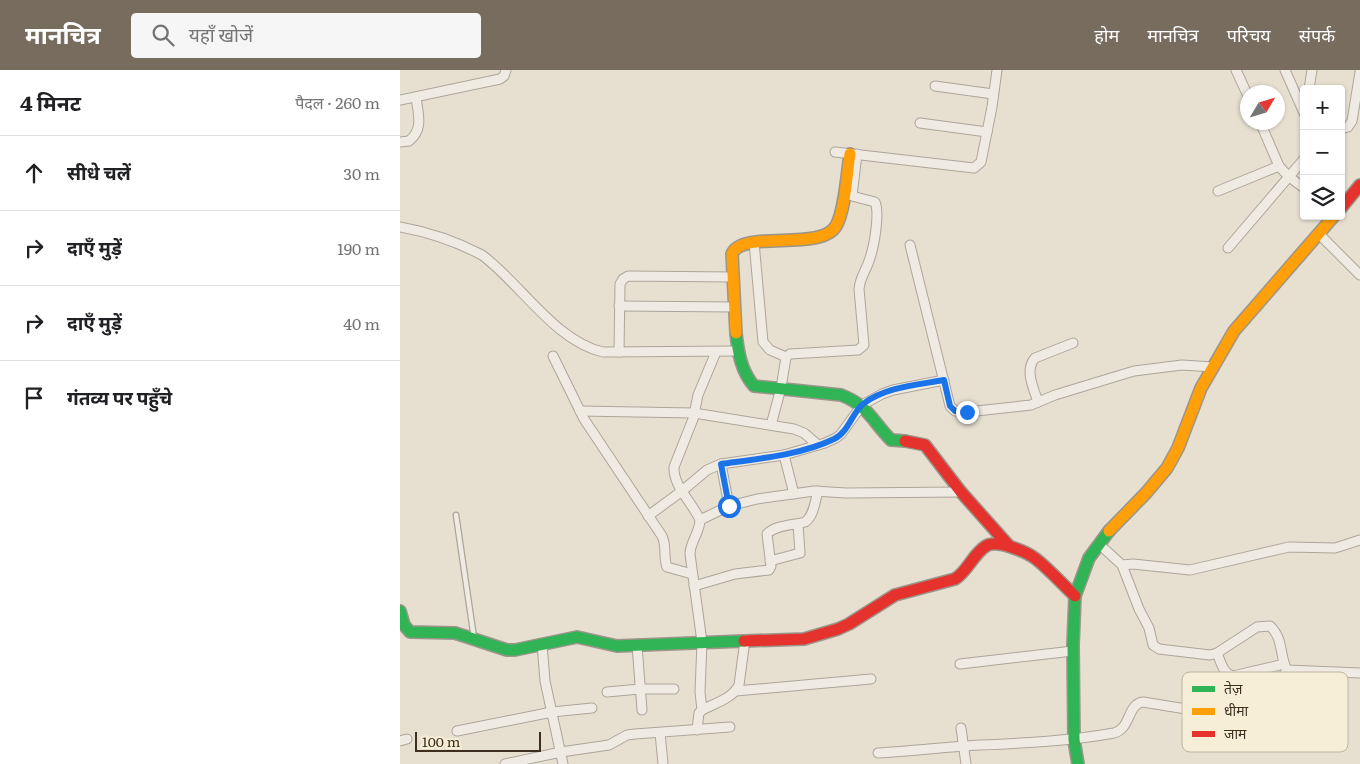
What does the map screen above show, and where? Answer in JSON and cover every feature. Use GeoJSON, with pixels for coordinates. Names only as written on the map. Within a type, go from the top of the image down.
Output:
{"type":"FeatureCollection","features":[{"type":"Feature","properties":{"kind":"street"},"geometry":{"type":"LineString","coordinates":[[400,100],[500,79],[504,76],[506,70]]}},
{"type":"Feature","properties":{"kind":"street"},"geometry":{"type":"LineString","coordinates":[[835,152],[974,168],[981,162],[996,70]]}},
{"type":"Feature","properties":{"kind":"street"},"geometry":{"type":"LineString","coordinates":[[1236,70],[1243,85]]}},
{"type":"Feature","properties":{"kind":"street"},"geometry":{"type":"LineString","coordinates":[[1284,70],[1300,104]]}},
{"type":"Feature","properties":{"kind":"street"},"geometry":{"type":"LineString","coordinates":[[1310,85],[1312,70]]}},
{"type":"Feature","properties":{"kind":"street"},"geometry":{"type":"LineString","coordinates":[[1345,128],[1352,121],[1360,72]]}},
{"type":"Feature","properties":{"kind":"street"},"geometry":{"type":"LineString","coordinates":[[935,86],[993,94]]}},
{"type":"Feature","properties":{"kind":"street"},"geometry":{"type":"LineString","coordinates":[[400,142],[408,141],[418,131],[420,123],[416,97]]}},
{"type":"Feature","properties":{"kind":"street"},"geometry":{"type":"LineString","coordinates":[[920,123],[987,132]]}},
{"type":"Feature","properties":{"kind":"street"},"geometry":{"type":"LineString","coordinates":[[1264,130],[1280,166],[1288,176],[1300,185]]}},
{"type":"Feature","properties":{"kind":"street"},"geometry":{"type":"LineString","coordinates":[[853,154],[840,219],[835,229],[824,235],[812,237],[745,243],[737,246],[732,254],[737,350],[749,383],[754,386],[841,395],[853,399],[862,405],[891,440],[925,445],[961,492],[1009,546]]}},
{"type":"Feature","properties":{"kind":"street"},"geometry":{"type":"LineString","coordinates":[[771,425],[781,388],[786,357],[790,354],[858,350],[864,345],[859,289],[860,281],[870,257],[878,213],[876,206],[871,200],[852,196],[853,154]]}},
{"type":"Feature","properties":{"kind":"street"},"geometry":{"type":"LineString","coordinates":[[1228,248],[1300,163]]}},
{"type":"Feature","properties":{"kind":"street"},"geometry":{"type":"LineString","coordinates":[[1218,191],[1280,166]]}},
{"type":"Feature","properties":{"kind":"street"},"geometry":{"type":"LineString","coordinates":[[1345,203],[1360,185]]}},
{"type":"Feature","properties":{"kind":"street"},"geometry":{"type":"LineString","coordinates":[[1078,764],[1074,740],[1073,651],[1075,596],[1089,558],[1109,530],[1146,493],[1167,468],[1178,448],[1202,388],[1234,332],[1331,220]]}},
{"type":"Feature","properties":{"kind":"street"},"geometry":{"type":"LineString","coordinates":[[400,227],[417,230],[472,250],[482,256],[567,335],[592,349],[603,352],[716,352],[737,350]]}},
{"type":"Feature","properties":{"kind":"street"},"geometry":{"type":"LineString","coordinates":[[1319,234],[1360,275]]}},
{"type":"Feature","properties":{"kind":"street"},"geometry":{"type":"LineString","coordinates":[[754,242],[763,342],[770,350],[786,357]]}},
{"type":"Feature","properties":{"kind":"street"},"geometry":{"type":"LineString","coordinates":[[910,245],[950,406],[955,411],[967,412],[1038,402],[1134,371],[1182,365],[1213,367]]}},
{"type":"Feature","properties":{"kind":"street"},"geometry":{"type":"LineString","coordinates":[[618,352],[620,284],[623,279],[628,276],[733,277]]}},
{"type":"Feature","properties":{"kind":"street"},"geometry":{"type":"LineString","coordinates":[[619,306],[734,307]]}},
{"type":"Feature","properties":{"kind":"street"},"geometry":{"type":"LineString","coordinates":[[1038,402],[1029,370],[1031,363],[1035,358],[1073,343]]}},
{"type":"Feature","properties":{"kind":"street"},"geometry":{"type":"LineString","coordinates":[[702,710],[700,692],[702,642],[690,549],[700,525],[700,520],[676,481],[673,472],[692,422],[698,395],[716,352]]}},
{"type":"Feature","properties":{"kind":"street"},"geometry":{"type":"LineString","coordinates":[[553,356],[580,411],[664,540],[665,562],[668,567],[692,574]]}},
{"type":"Feature","properties":{"kind":"street"},"geometry":{"type":"LineString","coordinates":[[648,516],[707,470],[721,464],[784,455],[818,445],[836,438],[862,405],[893,390],[944,380]]}},
{"type":"Feature","properties":{"kind":"street"},"geometry":{"type":"LineString","coordinates":[[580,411],[694,413],[800,431],[818,445]]}},
{"type":"Feature","properties":{"kind":"street"},"geometry":{"type":"LineString","coordinates":[[784,455],[794,494]]}},
{"type":"Feature","properties":{"kind":"street"},"geometry":{"type":"LineString","coordinates":[[721,464],[729,506]]}},
{"type":"Feature","properties":{"kind":"street"},"geometry":{"type":"LineString","coordinates":[[700,520],[729,506],[818,491],[846,493],[961,492]]}},
{"type":"Feature","properties":{"kind":"street"},"geometry":{"type":"LineString","coordinates":[[694,586],[735,574],[766,572],[771,566],[767,537],[769,531],[808,520],[818,491]]}},
{"type":"Feature","properties":{"kind":"street"},"geometry":{"type":"LineString","coordinates":[[770,561],[800,553],[798,524]]}},
{"type":"Feature","properties":{"kind":"street"},"geometry":{"type":"LineString","coordinates":[[1122,565],[1133,564],[1190,570],[1289,547],[1335,548],[1360,540]]}},
{"type":"Feature","properties":{"kind":"street"},"geometry":{"type":"LineString","coordinates":[[400,611],[404,625],[410,632],[455,633],[507,650],[577,637],[616,646],[804,639],[849,624],[895,595],[956,579],[963,574],[988,544],[996,543],[1009,546],[1035,558],[1075,596]]}},
{"type":"Feature","properties":{"kind":"street"},"geometry":{"type":"LineString","coordinates":[[1099,544],[1122,565],[1138,609],[1149,628],[1153,645],[1159,649],[1210,656],[1257,626],[1270,626],[1281,640],[1286,667],[1284,672]]}},
{"type":"Feature","properties":{"kind":"street"},"geometry":{"type":"LineString","coordinates":[[697,730],[699,713],[702,710],[730,697],[736,691],[739,685],[745,640]]}},
{"type":"Feature","properties":{"kind":"street"},"geometry":{"type":"LineString","coordinates":[[542,644],[545,681],[564,764]]}},
{"type":"Feature","properties":{"kind":"street"},"geometry":{"type":"LineString","coordinates":[[638,645],[642,710]]}},
{"type":"Feature","properties":{"kind":"street"},"geometry":{"type":"LineString","coordinates":[[960,664],[1073,651]]}},
{"type":"Feature","properties":{"kind":"street"},"geometry":{"type":"LineString","coordinates":[[1217,653],[1225,672]]}},
{"type":"Feature","properties":{"kind":"street"},"geometry":{"type":"LineString","coordinates":[[1257,672],[1286,667],[1348,672]]}},
{"type":"Feature","properties":{"kind":"street"},"geometry":{"type":"LineString","coordinates":[[736,691],[871,678]]}},
{"type":"Feature","properties":{"kind":"street"},"geometry":{"type":"LineString","coordinates":[[607,692],[640,689],[674,689]]}},
{"type":"Feature","properties":{"kind":"street"},"geometry":{"type":"LineString","coordinates":[[878,754],[963,746],[1074,740],[1117,732],[1127,724],[1138,703],[1143,702],[1182,708]]}},
{"type":"Feature","properties":{"kind":"street"},"geometry":{"type":"LineString","coordinates":[[457,730],[552,712],[592,708]]}},
{"type":"Feature","properties":{"kind":"street"},"geometry":{"type":"LineString","coordinates":[[505,764],[561,752],[609,745],[627,735],[730,727]]}},
{"type":"Feature","properties":{"kind":"street"},"geometry":{"type":"LineString","coordinates":[[960,728],[966,764]]}},
{"type":"Feature","properties":{"kind":"street"},"geometry":{"type":"LineString","coordinates":[[660,733],[663,764]]}},
{"type":"Feature","properties":{"kind":"lane"},"geometry":{"type":"LineString","coordinates":[[456,515],[474,639]]}},
{"type":"Feature","properties":{"kind":"traffic: fast"},"geometry":{"type":"LineString","coordinates":[[736,333],[743,368],[754,386],[841,395],[864,409],[891,440],[905,441]]}},
{"type":"Feature","properties":{"kind":"traffic: fast"},"geometry":{"type":"LineString","coordinates":[[1078,764],[1074,740],[1073,645],[1075,596],[1089,558],[1109,531]]}},
{"type":"Feature","properties":{"kind":"traffic: fast"},"geometry":{"type":"LineString","coordinates":[[400,611],[404,625],[410,632],[455,633],[507,650],[577,637],[617,646],[744,641]]}},
{"type":"Feature","properties":{"kind":"traffic: slow"},"geometry":{"type":"LineString","coordinates":[[736,333],[732,254],[739,247],[750,243],[799,240],[828,234],[836,226],[842,211],[850,154]]}},
{"type":"Feature","properties":{"kind":"traffic: slow"},"geometry":{"type":"LineString","coordinates":[[1109,531],[1167,468],[1178,448],[1201,388],[1234,331],[1331,220]]}},
{"type":"Feature","properties":{"kind":"traffic: jam"},"geometry":{"type":"LineString","coordinates":[[1345,203],[1360,185]]}},
{"type":"Feature","properties":{"kind":"traffic: jam"},"geometry":{"type":"LineString","coordinates":[[905,441],[925,445],[961,492],[1009,546]]}},
{"type":"Feature","properties":{"kind":"traffic: jam"},"geometry":{"type":"LineString","coordinates":[[744,641],[804,639],[838,629],[895,595],[955,579],[964,572],[981,549],[991,544],[1012,547],[1032,556],[1075,596]]}},
{"type":"Feature","properties":{"kind":"route"},"geometry":{"type":"LineString","coordinates":[[729,506],[721,464],[784,455],[836,438],[862,405],[882,394],[944,380],[950,406],[955,411],[967,412]]}}]}
